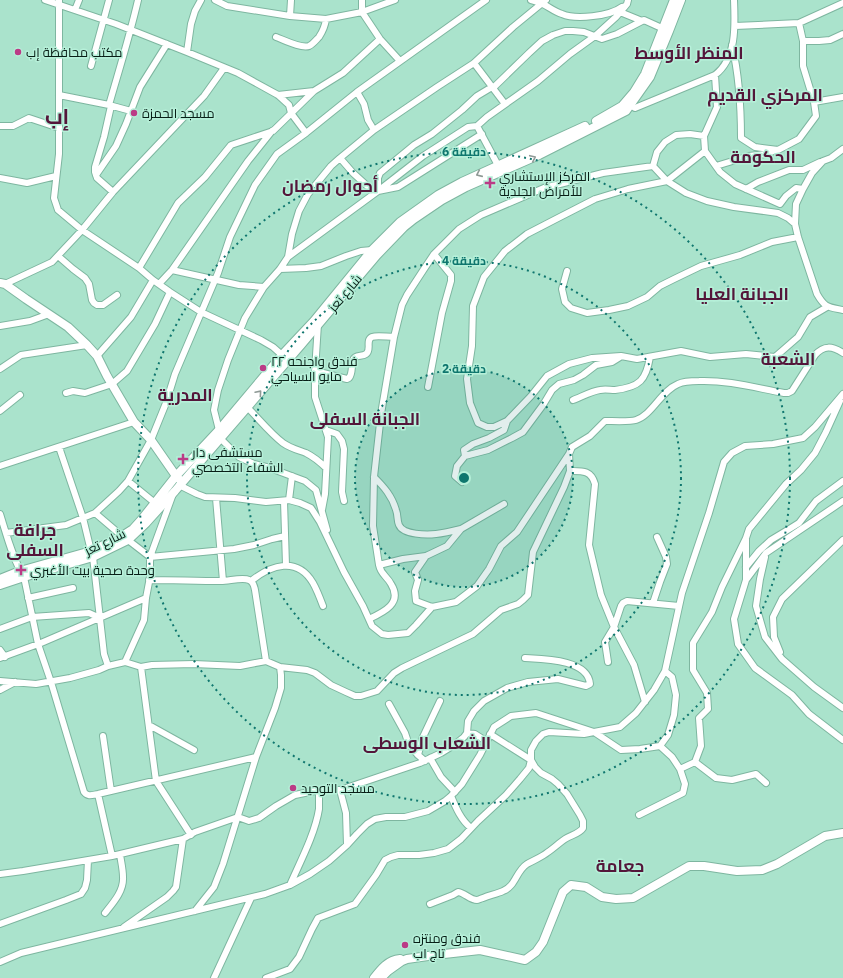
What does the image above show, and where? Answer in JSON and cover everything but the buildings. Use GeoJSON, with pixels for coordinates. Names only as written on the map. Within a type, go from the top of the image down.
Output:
{"type":"FeatureCollection","features":[{"type":"Feature","properties":{"kind":"main road","name":"شارع تعز"},"geometry":{"type":"LineString","coordinates":[[220,434],[248,407],[375,252],[414,219],[442,200],[500,169],[539,155],[626,111],[628,104],[650,77],[666,30],[674,0]]}},
{"type":"Feature","properties":{"kind":"main road","name":"شارع تعز"},"geometry":{"type":"LineString","coordinates":[[666,30],[681,0]]}},
{"type":"Feature","properties":{"kind":"main road"},"geometry":{"type":"LineString","coordinates":[[3,284],[68,327],[87,344],[96,356],[134,422],[151,440],[178,484]]}},
{"type":"Feature","properties":{"kind":"main road","name":"شارع تعز"},"geometry":{"type":"LineString","coordinates":[[0,579],[92,554],[125,538],[146,523],[282,356],[316,323]]}},
{"type":"Feature","properties":{"kind":"main road","name":"شارع تعز"},"geometry":{"type":"LineString","coordinates":[[125,538],[155,503],[178,484]]}},
{"type":"Feature","properties":{"kind":"main road","name":"شارع تعز"},"geometry":{"type":"LineString","coordinates":[[0,585],[22,574]]}},
{"type":"Feature","properties":{"kind":"main road"},"geometry":{"type":"LineString","coordinates":[[374,978],[390,962],[400,959],[480,950],[525,960],[536,952],[543,942],[563,892],[571,886],[586,887],[602,897],[616,899],[633,898],[689,866],[704,866],[737,871],[762,870],[778,864],[825,836],[843,833]]}},
{"type":"Feature","properties":{"kind":"main road"},"geometry":{"type":"LineString","coordinates":[[381,978],[388,971],[407,959]]}},
{"type":"Feature","properties":{"kind":"street"},"geometry":{"type":"LineString","coordinates":[[45,0],[59,2],[238,73],[278,94],[289,105],[291,113],[306,133]]}},
{"type":"Feature","properties":{"kind":"street"},"geometry":{"type":"LineString","coordinates":[[76,10],[79,0]]}},
{"type":"Feature","properties":{"kind":"street"},"geometry":{"type":"LineString","coordinates":[[91,66],[108,0]]}},
{"type":"Feature","properties":{"kind":"street"},"geometry":{"type":"LineString","coordinates":[[113,192],[97,178],[95,167],[104,137],[120,64],[131,30],[138,0]]}},
{"type":"Feature","properties":{"kind":"street"},"geometry":{"type":"LineString","coordinates":[[187,52],[191,24],[195,11],[201,0]]}},
{"type":"Feature","properties":{"kind":"street"},"geometry":{"type":"LineString","coordinates":[[215,0],[227,6],[326,20],[362,12],[396,0]]}},
{"type":"Feature","properties":{"kind":"street"},"geometry":{"type":"LineString","coordinates":[[290,0],[290,16]]}},
{"type":"Feature","properties":{"kind":"street"},"geometry":{"type":"LineString","coordinates":[[362,0],[362,12],[380,39],[400,61]]}},
{"type":"Feature","properties":{"kind":"street"},"geometry":{"type":"LineString","coordinates":[[6,533],[66,525],[96,513],[119,492],[128,480],[151,440],[166,403],[175,374],[214,279],[218,273],[230,237],[255,185],[277,154],[357,92],[486,0]]}},
{"type":"Feature","properties":{"kind":"street"},"geometry":{"type":"LineString","coordinates":[[531,0],[543,2],[562,14],[573,18],[600,15],[617,10],[627,2]]}},
{"type":"Feature","properties":{"kind":"street"},"geometry":{"type":"LineString","coordinates":[[628,104],[635,108],[715,75],[720,71],[727,61],[732,45],[735,26],[734,0]]}},
{"type":"Feature","properties":{"kind":"street"},"geometry":{"type":"LineString","coordinates":[[59,2],[59,154],[54,198],[58,210],[82,230],[139,268],[170,292],[201,312],[273,347],[282,356]]}},
{"type":"Feature","properties":{"kind":"street"},"geometry":{"type":"LineString","coordinates":[[288,257],[292,234],[299,210],[308,194],[330,166],[374,130],[474,63],[543,2]]}},
{"type":"Feature","properties":{"kind":"street"},"geometry":{"type":"LineString","coordinates":[[330,542],[316,490],[305,481],[270,468],[254,464],[239,457],[220,434],[214,410],[218,390],[245,318],[264,287],[280,269],[288,257],[430,152],[468,127],[477,126],[538,81],[570,54],[595,36],[616,17],[627,2]]}},
{"type":"Feature","properties":{"kind":"street"},"geometry":{"type":"LineString","coordinates":[[735,26],[799,23],[843,3]]}},
{"type":"Feature","properties":{"kind":"street"},"geometry":{"type":"LineString","coordinates":[[620,12],[642,21],[644,20],[666,30]]}},
{"type":"Feature","properties":{"kind":"street"},"geometry":{"type":"LineString","coordinates":[[276,37],[301,46],[311,46],[323,31],[326,20]]}},
{"type":"Feature","properties":{"kind":"street"},"geometry":{"type":"LineString","coordinates":[[377,192],[380,173],[414,145],[432,134],[477,96],[493,87],[542,41],[565,31],[584,32],[602,39],[617,34],[642,21]]}},
{"type":"Feature","properties":{"kind":"street"},"geometry":{"type":"LineString","coordinates":[[716,166],[749,156],[766,154],[778,150],[799,139],[816,116],[814,102],[803,66],[802,41],[799,23]]}},
{"type":"Feature","properties":{"kind":"street"},"geometry":{"type":"LineString","coordinates":[[802,41],[830,40],[843,34]]}},
{"type":"Feature","properties":{"kind":"street"},"geometry":{"type":"LineString","coordinates":[[159,284],[172,270],[248,161],[273,131],[314,91],[343,73],[380,39]]}},
{"type":"Feature","properties":{"kind":"street"},"geometry":{"type":"LineString","coordinates":[[96,175],[116,146],[140,87],[167,44]]}},
{"type":"Feature","properties":{"kind":"street"},"geometry":{"type":"LineString","coordinates":[[732,45],[737,65],[741,138],[755,148],[778,150]]}},
{"type":"Feature","properties":{"kind":"street"},"geometry":{"type":"LineString","coordinates":[[474,63],[505,104]]}},
{"type":"Feature","properties":{"kind":"street"},"geometry":{"type":"LineString","coordinates":[[3,284],[52,262],[82,230],[113,192],[204,96],[224,68]]}},
{"type":"Feature","properties":{"kind":"street"},"geometry":{"type":"LineString","coordinates":[[715,75],[717,107],[704,136],[705,151],[720,172],[735,184],[780,204],[786,196],[796,188],[803,189]]}},
{"type":"Feature","properties":{"kind":"street"},"geometry":{"type":"LineString","coordinates":[[278,94],[314,91]]}},
{"type":"Feature","properties":{"kind":"street"},"geometry":{"type":"LineString","coordinates":[[357,92],[364,104],[368,120],[374,130]]}},
{"type":"Feature","properties":{"kind":"street"},"geometry":{"type":"LineString","coordinates":[[59,94],[131,111]]}},
{"type":"Feature","properties":{"kind":"street"},"geometry":{"type":"LineString","coordinates":[[814,102],[843,97]]}},
{"type":"Feature","properties":{"kind":"street"},"geometry":{"type":"LineString","coordinates":[[0,126],[13,126],[29,118],[59,128]]}},
{"type":"Feature","properties":{"kind":"street"},"geometry":{"type":"LineString","coordinates":[[477,126],[500,169]]}},
{"type":"Feature","properties":{"kind":"street"},"geometry":{"type":"LineString","coordinates":[[139,268],[178,203],[205,177],[231,145],[273,131]]}},
{"type":"Feature","properties":{"kind":"street"},"geometry":{"type":"LineString","coordinates":[[377,192],[398,187],[482,134]]}},
{"type":"Feature","properties":{"kind":"street"},"geometry":{"type":"LineString","coordinates":[[653,166],[657,152],[665,142],[676,135],[690,134],[704,136]]}},
{"type":"Feature","properties":{"kind":"street"},"geometry":{"type":"LineString","coordinates":[[746,189],[758,182],[789,170],[803,170],[831,158],[843,149]]}},
{"type":"Feature","properties":{"kind":"street"},"geometry":{"type":"LineString","coordinates":[[705,151],[667,181],[628,189],[594,199],[527,234],[505,251],[484,277],[473,306],[472,346],[467,379],[470,403],[478,423],[487,427],[494,427],[507,421],[531,396],[547,376],[569,364],[592,358],[621,356],[637,360],[680,351],[710,357],[746,354],[775,357],[798,337],[810,317],[827,307]]}},
{"type":"Feature","properties":{"kind":"street"},"geometry":{"type":"LineString","coordinates":[[340,158],[353,173],[377,192]]}},
{"type":"Feature","properties":{"kind":"street"},"geometry":{"type":"LineString","coordinates":[[823,161],[812,173],[796,204],[795,224],[817,294],[827,307],[843,310]]}},
{"type":"Feature","properties":{"kind":"street"},"geometry":{"type":"LineString","coordinates":[[653,166],[667,181],[686,193],[707,201],[734,208],[778,213],[788,218],[795,224]]}},
{"type":"Feature","properties":{"kind":"street"},"geometry":{"type":"LineString","coordinates":[[369,619],[384,612],[393,603],[395,598],[395,593],[391,584],[380,571],[373,526],[374,477],[381,414],[394,337],[402,305],[407,295],[434,254],[459,229],[481,215],[544,188],[603,173],[653,166]]}},
{"type":"Feature","properties":{"kind":"street"},"geometry":{"type":"LineString","coordinates":[[0,178],[27,183],[56,176]]}},
{"type":"Feature","properties":{"kind":"street"},"geometry":{"type":"LineString","coordinates":[[567,271],[562,289],[565,302],[571,308],[588,312],[609,310],[628,306],[647,297],[660,286],[701,266],[740,255],[772,242],[798,237]]}},
{"type":"Feature","properties":{"kind":"street"},"geometry":{"type":"LineString","coordinates":[[280,269],[321,266],[361,251],[375,252]]}},
{"type":"Feature","properties":{"kind":"street"},"geometry":{"type":"LineString","coordinates":[[428,387],[442,313],[451,281],[451,275],[434,254]]}},
{"type":"Feature","properties":{"kind":"street"},"geometry":{"type":"LineString","coordinates":[[58,256],[85,278],[89,284],[92,300],[97,305],[103,305],[117,295]]}},
{"type":"Feature","properties":{"kind":"street"},"geometry":{"type":"LineString","coordinates":[[172,270],[239,285],[264,287]]}},
{"type":"Feature","properties":{"kind":"street"},"geometry":{"type":"LineString","coordinates":[[96,356],[131,317],[153,280]]}},
{"type":"Feature","properties":{"kind":"street"},"geometry":{"type":"LineString","coordinates":[[66,393],[73,391],[85,393],[112,384],[128,371],[155,324],[170,292]]}},
{"type":"Feature","properties":{"kind":"street"},"geometry":{"type":"LineString","coordinates":[[0,326],[30,321],[49,314]]}},
{"type":"Feature","properties":{"kind":"street"},"geometry":{"type":"LineString","coordinates":[[316,323],[315,397],[328,436],[325,494],[322,510]]}},
{"type":"Feature","properties":{"kind":"street"},"geometry":{"type":"LineString","coordinates":[[316,370],[346,379],[349,378],[351,376],[353,360],[355,357],[368,353],[368,341],[370,338],[394,337]]}},
{"type":"Feature","properties":{"kind":"street"},"geometry":{"type":"LineString","coordinates":[[0,369],[21,355],[87,344]]}},
{"type":"Feature","properties":{"kind":"street"},"geometry":{"type":"LineString","coordinates":[[125,662],[144,620],[150,557],[178,484],[205,497],[235,498],[266,502],[287,500],[300,503],[311,508],[320,522],[372,626],[382,634],[388,635],[408,633],[432,608],[456,602],[477,586],[489,569],[501,546],[517,532],[569,454],[572,447],[595,432],[605,421],[636,420],[651,409],[664,394],[678,384],[688,381],[727,382],[784,394],[788,393],[792,391],[819,350],[832,347],[843,353]]}},
{"type":"Feature","properties":{"kind":"street"},"geometry":{"type":"LineString","coordinates":[[462,482],[455,476],[457,466],[465,456],[488,450],[523,432],[544,405],[552,390],[559,384],[574,380],[596,365],[612,362],[621,356]]}},
{"type":"Feature","properties":{"kind":"street"},"geometry":{"type":"LineString","coordinates":[[573,400],[599,390],[616,390],[633,386],[643,378],[647,371],[650,357]]}},
{"type":"Feature","properties":{"kind":"street"},"geometry":{"type":"LineString","coordinates":[[680,769],[696,762],[701,746],[699,718],[708,709],[707,693],[693,670],[693,643],[712,612],[749,529],[815,453],[843,394]]}},
{"type":"Feature","properties":{"kind":"street"},"geometry":{"type":"LineString","coordinates":[[266,978],[277,976],[290,969],[299,957],[318,918],[355,904],[385,860],[391,856],[398,855],[434,853],[448,848],[461,838],[478,820],[506,795],[520,779],[528,768],[531,760],[531,750],[536,741],[543,734],[549,732],[584,734],[620,727],[636,713],[654,690],[665,671],[682,593],[709,513],[724,462],[732,453],[745,446],[774,444],[803,438],[815,428],[843,394]]}},
{"type":"Feature","properties":{"kind":"street"},"geometry":{"type":"LineString","coordinates":[[0,411],[20,395]]}},
{"type":"Feature","properties":{"kind":"street"},"geometry":{"type":"LineString","coordinates":[[248,407],[283,443],[306,453],[326,468]]}},
{"type":"Feature","properties":{"kind":"street"},"geometry":{"type":"LineString","coordinates":[[465,456],[464,450],[473,444],[490,438],[504,430],[507,421]]}},
{"type":"Feature","properties":{"kind":"street"},"geometry":{"type":"LineString","coordinates":[[0,466],[134,422]]}},
{"type":"Feature","properties":{"kind":"street"},"geometry":{"type":"LineString","coordinates":[[326,430],[336,434],[342,441],[344,449],[342,492],[344,501]]}},
{"type":"Feature","properties":{"kind":"street"},"geometry":{"type":"LineString","coordinates":[[59,447],[83,518],[92,554],[104,654],[108,666]]}},
{"type":"Feature","properties":{"kind":"street"},"geometry":{"type":"LineString","coordinates":[[0,681],[36,684],[51,682],[125,662],[141,667],[152,665],[194,664],[240,666],[266,661],[280,667],[307,670],[315,673],[331,685],[355,696],[361,696],[377,690],[394,673],[473,634],[501,610],[518,604],[528,595],[533,552],[570,471],[569,454]]}},
{"type":"Feature","properties":{"kind":"street"},"geometry":{"type":"LineString","coordinates":[[570,471],[583,471],[593,478],[594,484],[588,545],[601,595],[614,627],[634,666],[645,702]]}},
{"type":"Feature","properties":{"kind":"street"},"geometry":{"type":"LineString","coordinates":[[286,565],[287,500],[292,476]]}},
{"type":"Feature","properties":{"kind":"street"},"geometry":{"type":"LineString","coordinates":[[374,477],[391,496],[397,511],[398,525],[401,529],[414,534],[435,534],[461,529],[504,504]]}},
{"type":"Feature","properties":{"kind":"street"},"geometry":{"type":"LineString","coordinates":[[128,480],[155,503]]}},
{"type":"Feature","properties":{"kind":"street"},"geometry":{"type":"LineString","coordinates":[[746,568],[771,540],[799,523],[816,501],[843,481]]}},
{"type":"Feature","properties":{"kind":"street"},"geometry":{"type":"LineString","coordinates":[[216,498],[223,581]]}},
{"type":"Feature","properties":{"kind":"street"},"geometry":{"type":"LineString","coordinates":[[746,580],[766,553],[843,501]]}},
{"type":"Feature","properties":{"kind":"street"},"geometry":{"type":"LineString","coordinates":[[96,513],[150,557],[254,545],[272,538],[286,536]]}},
{"type":"Feature","properties":{"kind":"street"},"geometry":{"type":"LineString","coordinates":[[0,514],[22,574],[38,644],[86,795],[98,794],[256,758]]}},
{"type":"Feature","properties":{"kind":"street"},"geometry":{"type":"LineString","coordinates":[[379,565],[403,559],[426,556],[447,546],[461,529]]}},
{"type":"Feature","properties":{"kind":"street"},"geometry":{"type":"LineString","coordinates":[[653,603],[668,564],[657,538]]}},
{"type":"Feature","properties":{"kind":"street"},"geometry":{"type":"LineString","coordinates":[[746,538],[746,580],[734,618],[738,644],[755,668],[792,695],[809,714],[843,740]]}},
{"type":"Feature","properties":{"kind":"street"},"geometry":{"type":"LineString","coordinates":[[782,659],[774,637],[773,617],[782,599],[843,540]]}},
{"type":"Feature","properties":{"kind":"street"},"geometry":{"type":"LineString","coordinates":[[766,553],[756,606],[765,637],[782,659],[814,687],[843,708]]}},
{"type":"Feature","properties":{"kind":"street"},"geometry":{"type":"LineString","coordinates":[[426,556],[415,572],[418,580],[415,591],[416,601],[432,608]]}},
{"type":"Feature","properties":{"kind":"street"},"geometry":{"type":"LineString","coordinates":[[251,581],[260,574],[277,566],[286,565],[293,567],[302,571],[313,583],[323,606]]}},
{"type":"Feature","properties":{"kind":"street"},"geometry":{"type":"LineString","coordinates":[[149,580],[223,581],[244,579],[251,581],[254,584],[266,661]]}},
{"type":"Feature","properties":{"kind":"street"},"geometry":{"type":"LineString","coordinates":[[28,598],[73,588]]}},
{"type":"Feature","properties":{"kind":"street"},"geometry":{"type":"LineString","coordinates":[[0,650],[3,657],[38,644],[146,598]]}},
{"type":"Feature","properties":{"kind":"street"},"geometry":{"type":"LineString","coordinates":[[608,662],[605,642],[614,627],[623,603],[626,601],[679,606]]}},
{"type":"Feature","properties":{"kind":"street"},"geometry":{"type":"LineString","coordinates":[[0,629],[32,617],[89,612],[100,618]]}},
{"type":"Feature","properties":{"kind":"street"},"geometry":{"type":"LineString","coordinates":[[0,874],[112,856],[183,839],[194,832],[238,818],[249,821],[259,818],[295,795],[319,790],[340,790],[428,760],[454,745],[464,737],[467,732],[468,721],[474,711],[484,701],[507,688],[528,682],[558,679],[586,686],[590,684],[582,669],[571,664],[525,658]]}},
{"type":"Feature","properties":{"kind":"street"},"geometry":{"type":"LineString","coordinates":[[141,667],[156,781],[191,835]]}},
{"type":"Feature","properties":{"kind":"street"},"geometry":{"type":"LineString","coordinates":[[195,911],[214,887],[223,864],[256,758],[275,708],[280,688],[280,667]]}},
{"type":"Feature","properties":{"kind":"street"},"geometry":{"type":"LineString","coordinates":[[0,962],[21,953],[251,898],[290,885],[329,861],[348,845],[356,834],[367,824],[386,817],[405,817],[428,811],[453,794],[466,779],[494,726],[511,716],[536,713],[594,732],[621,750],[660,746],[668,735],[674,715],[676,695],[672,677],[665,671]]}},
{"type":"Feature","properties":{"kind":"street"},"geometry":{"type":"LineString","coordinates":[[0,690],[15,682]]}},
{"type":"Feature","properties":{"kind":"street"},"geometry":{"type":"LineString","coordinates":[[418,755],[422,739],[440,702]]}},
{"type":"Feature","properties":{"kind":"street"},"geometry":{"type":"LineString","coordinates":[[389,704],[409,745],[418,755],[428,760],[453,794],[461,818],[471,828]]}},
{"type":"Feature","properties":{"kind":"street"},"geometry":{"type":"LineString","coordinates":[[149,725],[194,750]]}},
{"type":"Feature","properties":{"kind":"street"},"geometry":{"type":"LineString","coordinates":[[467,732],[475,734],[486,741]]}},
{"type":"Feature","properties":{"kind":"street"},"geometry":{"type":"LineString","coordinates":[[430,904],[458,892],[462,892],[470,898],[478,900],[503,891],[510,887],[519,872],[527,864],[550,851],[565,839],[581,832],[583,828],[583,821],[580,815],[567,794],[558,784],[541,773],[531,760],[490,734]]}},
{"type":"Feature","properties":{"kind":"street"},"geometry":{"type":"LineString","coordinates":[[103,736],[111,791]]}},
{"type":"Feature","properties":{"kind":"street"},"geometry":{"type":"LineString","coordinates":[[639,815],[683,793],[685,784],[680,769],[672,757],[660,746]]}},
{"type":"Feature","properties":{"kind":"street"},"geometry":{"type":"LineString","coordinates":[[696,762],[716,778],[732,780],[756,774],[766,784]]}},
{"type":"Feature","properties":{"kind":"street"},"geometry":{"type":"LineString","coordinates":[[290,885],[309,844],[314,828],[319,808],[319,790]]}},
{"type":"Feature","properties":{"kind":"street"},"geometry":{"type":"LineString","coordinates":[[340,790],[346,813],[348,845]]}},
{"type":"Feature","properties":{"kind":"street"},"geometry":{"type":"LineString","coordinates":[[98,794],[112,856]]}},
{"type":"Feature","properties":{"kind":"street"},"geometry":{"type":"LineString","coordinates":[[120,930],[162,901],[176,887],[183,839]]}},
{"type":"Feature","properties":{"kind":"street"},"geometry":{"type":"LineString","coordinates":[[105,913],[115,901],[124,878],[120,854]]}},
{"type":"Feature","properties":{"kind":"street"},"geometry":{"type":"LineString","coordinates":[[0,924],[81,894],[85,888],[87,880],[88,860]]}},
{"type":"Feature","properties":{"kind":"street"},"geometry":{"type":"LineString","coordinates":[[214,978],[251,898]]}},
{"type":"Feature","properties":{"kind":"place","name":"مكتب محافظة إب"},"geometry":{"type":"Point","coordinates":[18,52]}},
{"type":"Feature","properties":{"kind":"place","name":"مسجد الحمزة"},"geometry":{"type":"Point","coordinates":[134,113]}},
{"type":"Feature","properties":{"kind":"place","name":"المركز الإستشاري للأمراض الجلدية"},"geometry":{"type":"Point","coordinates":[490,183]}},
{"type":"Feature","properties":{"kind":"place","name":"فندق واجنحه ٢٢ مايو السياحي"},"geometry":{"type":"Point","coordinates":[263,368]}},
{"type":"Feature","properties":{"kind":"place","name":"مستشفى دار الشفاء التخصصي"},"geometry":{"type":"Point","coordinates":[183,459]}},
{"type":"Feature","properties":{"kind":"place","name":"وحدة صحية بيت الأغبري"},"geometry":{"type":"Point","coordinates":[21,570]}},
{"type":"Feature","properties":{"kind":"place","name":"مسجد التوحيد"},"geometry":{"type":"Point","coordinates":[293,788]}},
{"type":"Feature","properties":{"kind":"place","name":"فندق ومنتزه تاج اب"},"geometry":{"type":"Point","coordinates":[405,945]}},
{"type":"Feature","properties":{"kind":"district","name":"المنظر الأوسط"},"geometry":{"type":"Point","coordinates":[689,53]}},
{"type":"Feature","properties":{"kind":"district","name":"المركزي القديم"},"geometry":{"type":"Point","coordinates":[765,95]}},
{"type":"Feature","properties":{"kind":"district","name":"إب"},"geometry":{"type":"Point","coordinates":[57,116]}},
{"type":"Feature","properties":{"kind":"district","name":"الحكومة"},"geometry":{"type":"Point","coordinates":[763,157]}},
{"type":"Feature","properties":{"kind":"district","name":"أحوال رمضان"},"geometry":{"type":"Point","coordinates":[330,186]}},
{"type":"Feature","properties":{"kind":"district","name":"الجبانة العليا"},"geometry":{"type":"Point","coordinates":[742,294]}},
{"type":"Feature","properties":{"kind":"district","name":"الشعبة"},"geometry":{"type":"Point","coordinates":[788,359]}},
{"type":"Feature","properties":{"kind":"district","name":"المدرية"},"geometry":{"type":"Point","coordinates":[185,395]}},
{"type":"Feature","properties":{"kind":"district","name":"الجبانة السفلى"},"geometry":{"type":"Point","coordinates":[365,419]}},
{"type":"Feature","properties":{"kind":"district","name":"جرافة السفلى"},"geometry":{"type":"Point","coordinates":[35,540]}},
{"type":"Feature","properties":{"kind":"district","name":"الشعاب الوسطى"},"geometry":{"type":"Point","coordinates":[427,743]}},
{"type":"Feature","properties":{"kind":"district","name":"جعامة"},"geometry":{"type":"Point","coordinates":[620,866]}}]}
